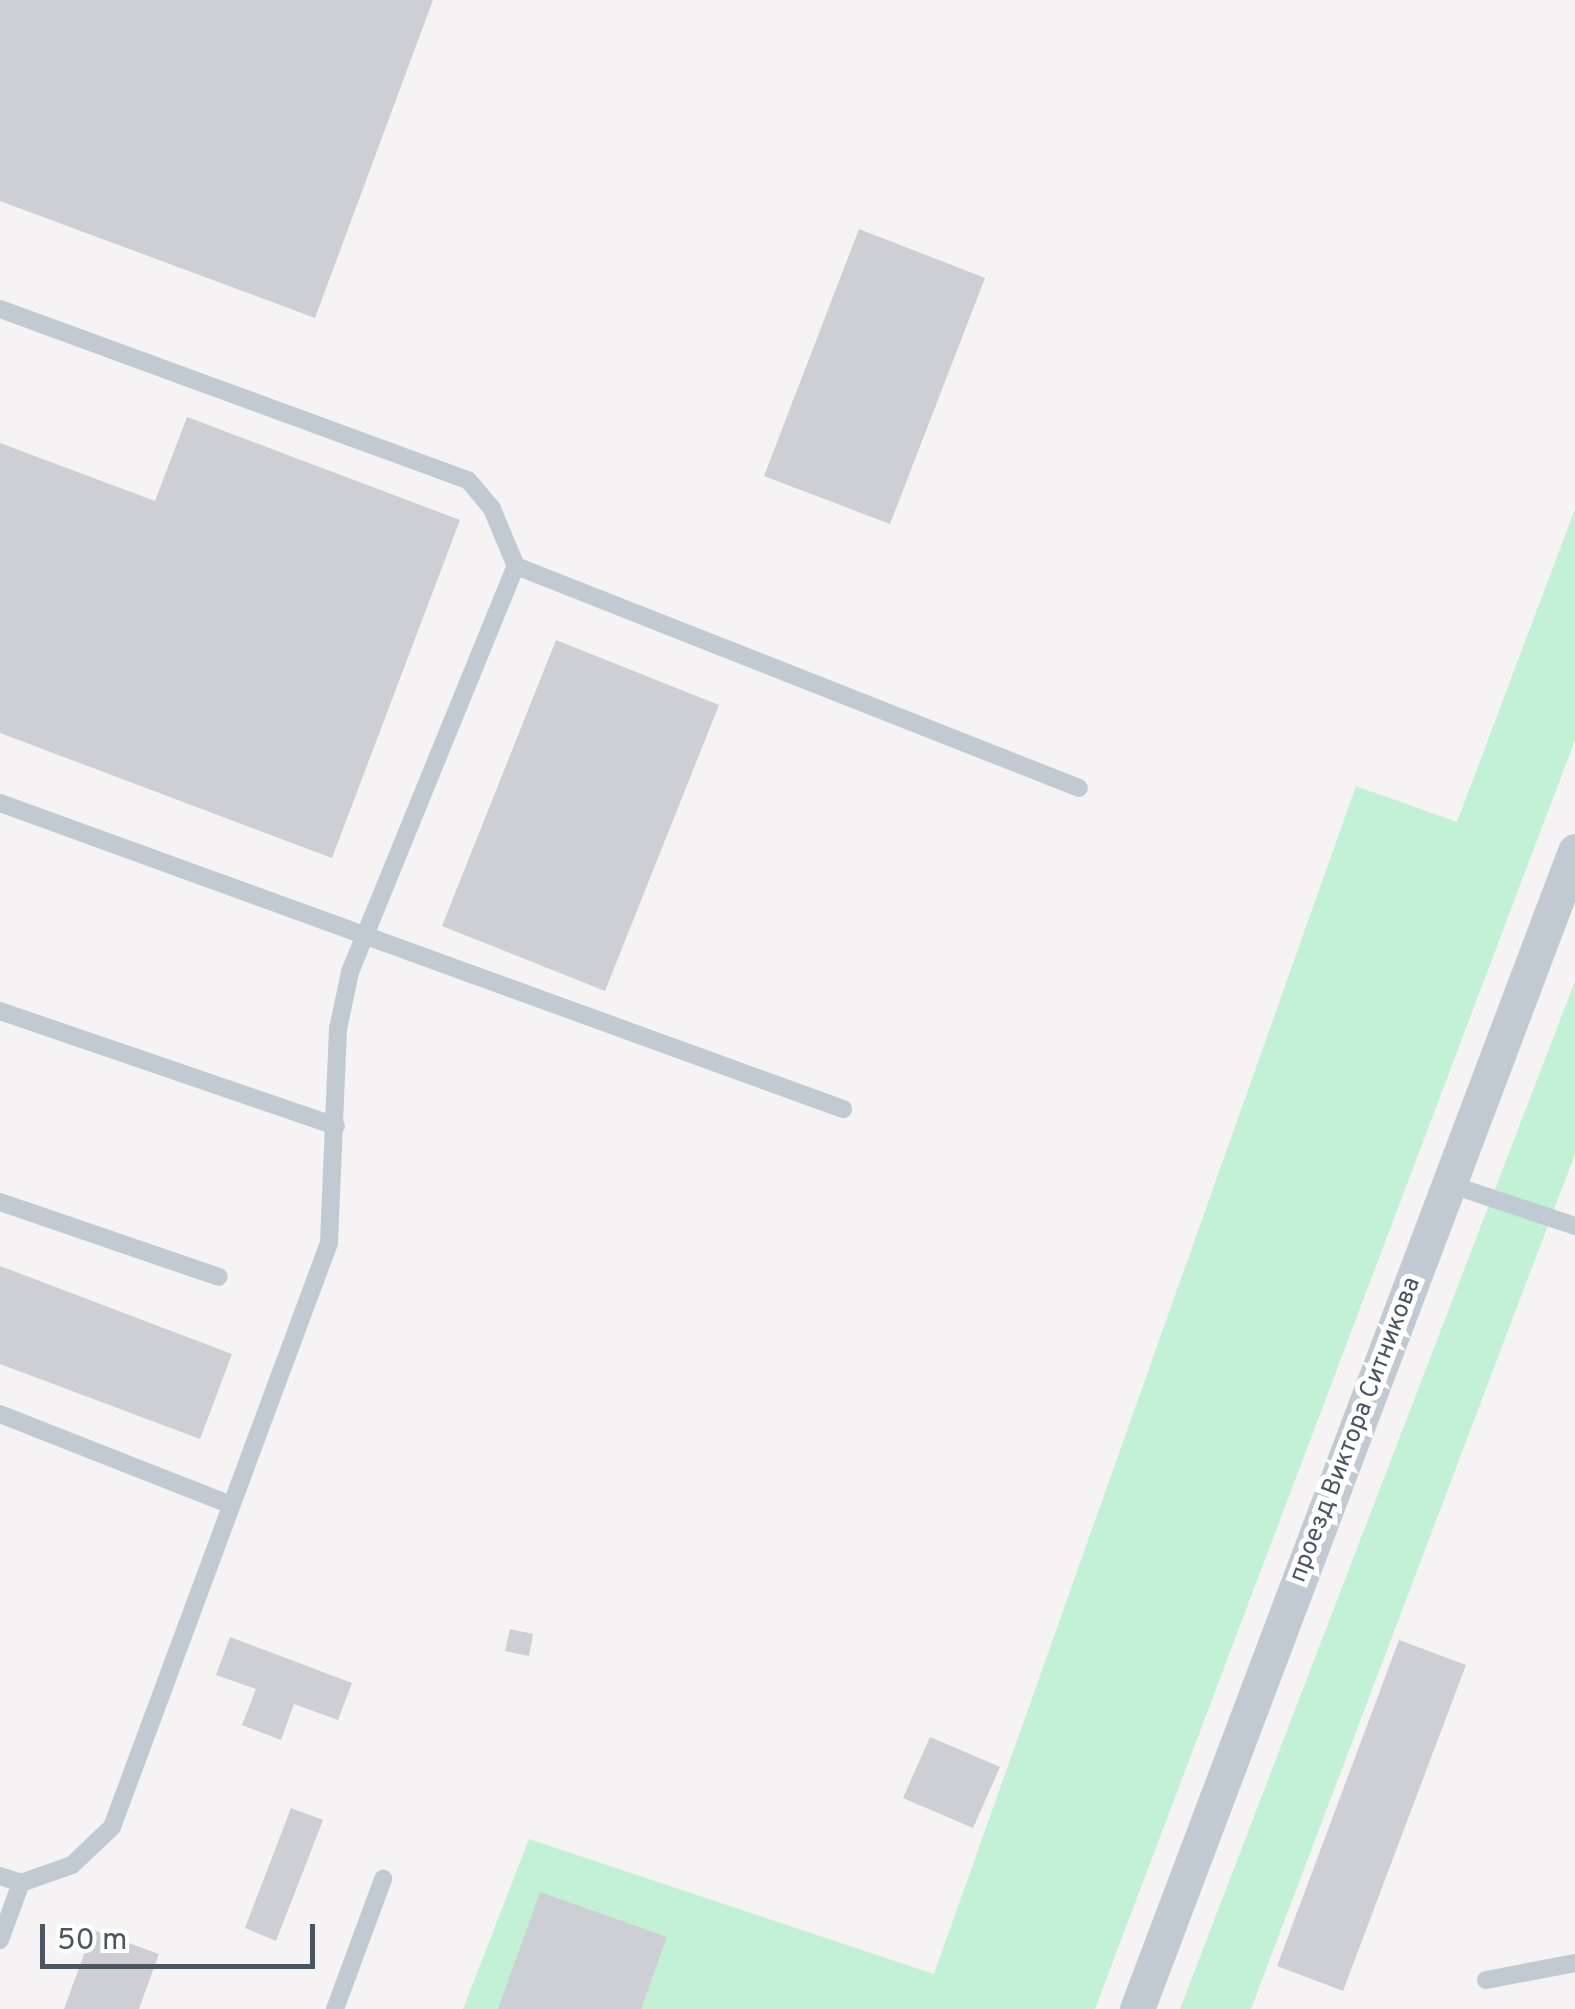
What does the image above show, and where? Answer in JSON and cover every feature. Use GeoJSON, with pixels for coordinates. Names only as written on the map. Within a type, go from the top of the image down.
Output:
{"type":"FeatureCollection","features":[{"type":"Feature","properties":{"kind":"street","name":"проезд Виктора Ситникова"},"geometry":{"type":"LineString","coordinates":[[1136,2009],[1575,851]]}},
{"type":"Feature","properties":{"kind":"lane"},"geometry":{"type":"LineString","coordinates":[[0,309],[468,480],[492,508],[516,566],[365,934],[338,1029],[329,1243],[112,1827],[72,1865],[21,1884],[0,1876]]}},
{"type":"Feature","properties":{"kind":"lane"},"geometry":{"type":"LineString","coordinates":[[516,566],[1079,788]]}},
{"type":"Feature","properties":{"kind":"lane"},"geometry":{"type":"LineString","coordinates":[[0,803],[843,1109]]}},
{"type":"Feature","properties":{"kind":"lane"},"geometry":{"type":"LineString","coordinates":[[0,1011],[336,1126]]}},
{"type":"Feature","properties":{"kind":"lane"},"geometry":{"type":"LineString","coordinates":[[1449,1184],[1575,1226]]}},
{"type":"Feature","properties":{"kind":"lane"},"geometry":{"type":"LineString","coordinates":[[0,1202],[219,1278]]}},
{"type":"Feature","properties":{"kind":"lane"},"geometry":{"type":"LineString","coordinates":[[0,1414],[231,1505]]}},
{"type":"Feature","properties":{"kind":"lane"},"geometry":{"type":"LineString","coordinates":[[336,2009],[382,1879]]}},
{"type":"Feature","properties":{"kind":"lane"},"geometry":{"type":"LineString","coordinates":[[0,1940],[21,1884]]}},
{"type":"Feature","properties":{"kind":"lane"},"geometry":{"type":"LineString","coordinates":[[1486,1980],[1575,1962]]}},
{"type":"Feature","properties":{"kind":"green space"},"geometry":{"type":"Polygon","coordinates":[[[1575,509],[1575,740],[1095,2009],[463,2009],[529,1839],[934,1974],[1356,786],[1457,822],[1575,509]]]}},
{"type":"Feature","properties":{"kind":"green space"},"geometry":{"type":"Polygon","coordinates":[[[1575,981],[1575,1154],[1251,2009],[1180,2009],[1575,981]]]}},
{"type":"Feature","properties":{"kind":"building"},"geometry":{"type":"Polygon","coordinates":[[[0,0],[433,0],[315,318],[0,201],[0,0]]]}},
{"type":"Feature","properties":{"kind":"building"},"geometry":{"type":"Polygon","coordinates":[[[859,229],[985,278],[890,524],[764,476],[859,229]]]}},
{"type":"Feature","properties":{"kind":"building"},"geometry":{"type":"Polygon","coordinates":[[[187,417],[460,520],[332,858],[0,733],[0,443],[155,501],[187,417]]]}},
{"type":"Feature","properties":{"kind":"building"},"geometry":{"type":"Polygon","coordinates":[[[556,640],[719,705],[605,991],[442,926],[556,640]]]}},
{"type":"Feature","properties":{"kind":"building"},"geometry":{"type":"Polygon","coordinates":[[[0,1266],[232,1354],[200,1439],[0,1364],[0,1266]]]}},
{"type":"Feature","properties":{"kind":"building"},"geometry":{"type":"Polygon","coordinates":[[[510,1629],[533,1634],[529,1656],[505,1651],[510,1629]]]}},
{"type":"Feature","properties":{"kind":"building"},"geometry":{"type":"Polygon","coordinates":[[[230,1637],[352,1683],[338,1720],[294,1704],[281,1740],[242,1725],[256,1689],[216,1675],[230,1637]]]}},
{"type":"Feature","properties":{"kind":"building"},"geometry":{"type":"Polygon","coordinates":[[[1399,1640],[1466,1665],[1343,1991],[1277,1966],[1399,1640]]]}},
{"type":"Feature","properties":{"kind":"building"},"geometry":{"type":"Polygon","coordinates":[[[930,1737],[1000,1767],[973,1828],[903,1798],[930,1737]]]}},
{"type":"Feature","properties":{"kind":"building"},"geometry":{"type":"Polygon","coordinates":[[[291,1808],[323,1820],[276,1941],[245,1928],[291,1808]]]}},
{"type":"Feature","properties":{"kind":"building"},"geometry":{"type":"Polygon","coordinates":[[[540,1892],[667,1937],[641,2009],[498,2009],[540,1892]]]}},
{"type":"Feature","properties":{"kind":"building"},"geometry":{"type":"Polygon","coordinates":[[[93,1930],[159,1954],[139,2009],[64,2009],[93,1930]]]}}]}
